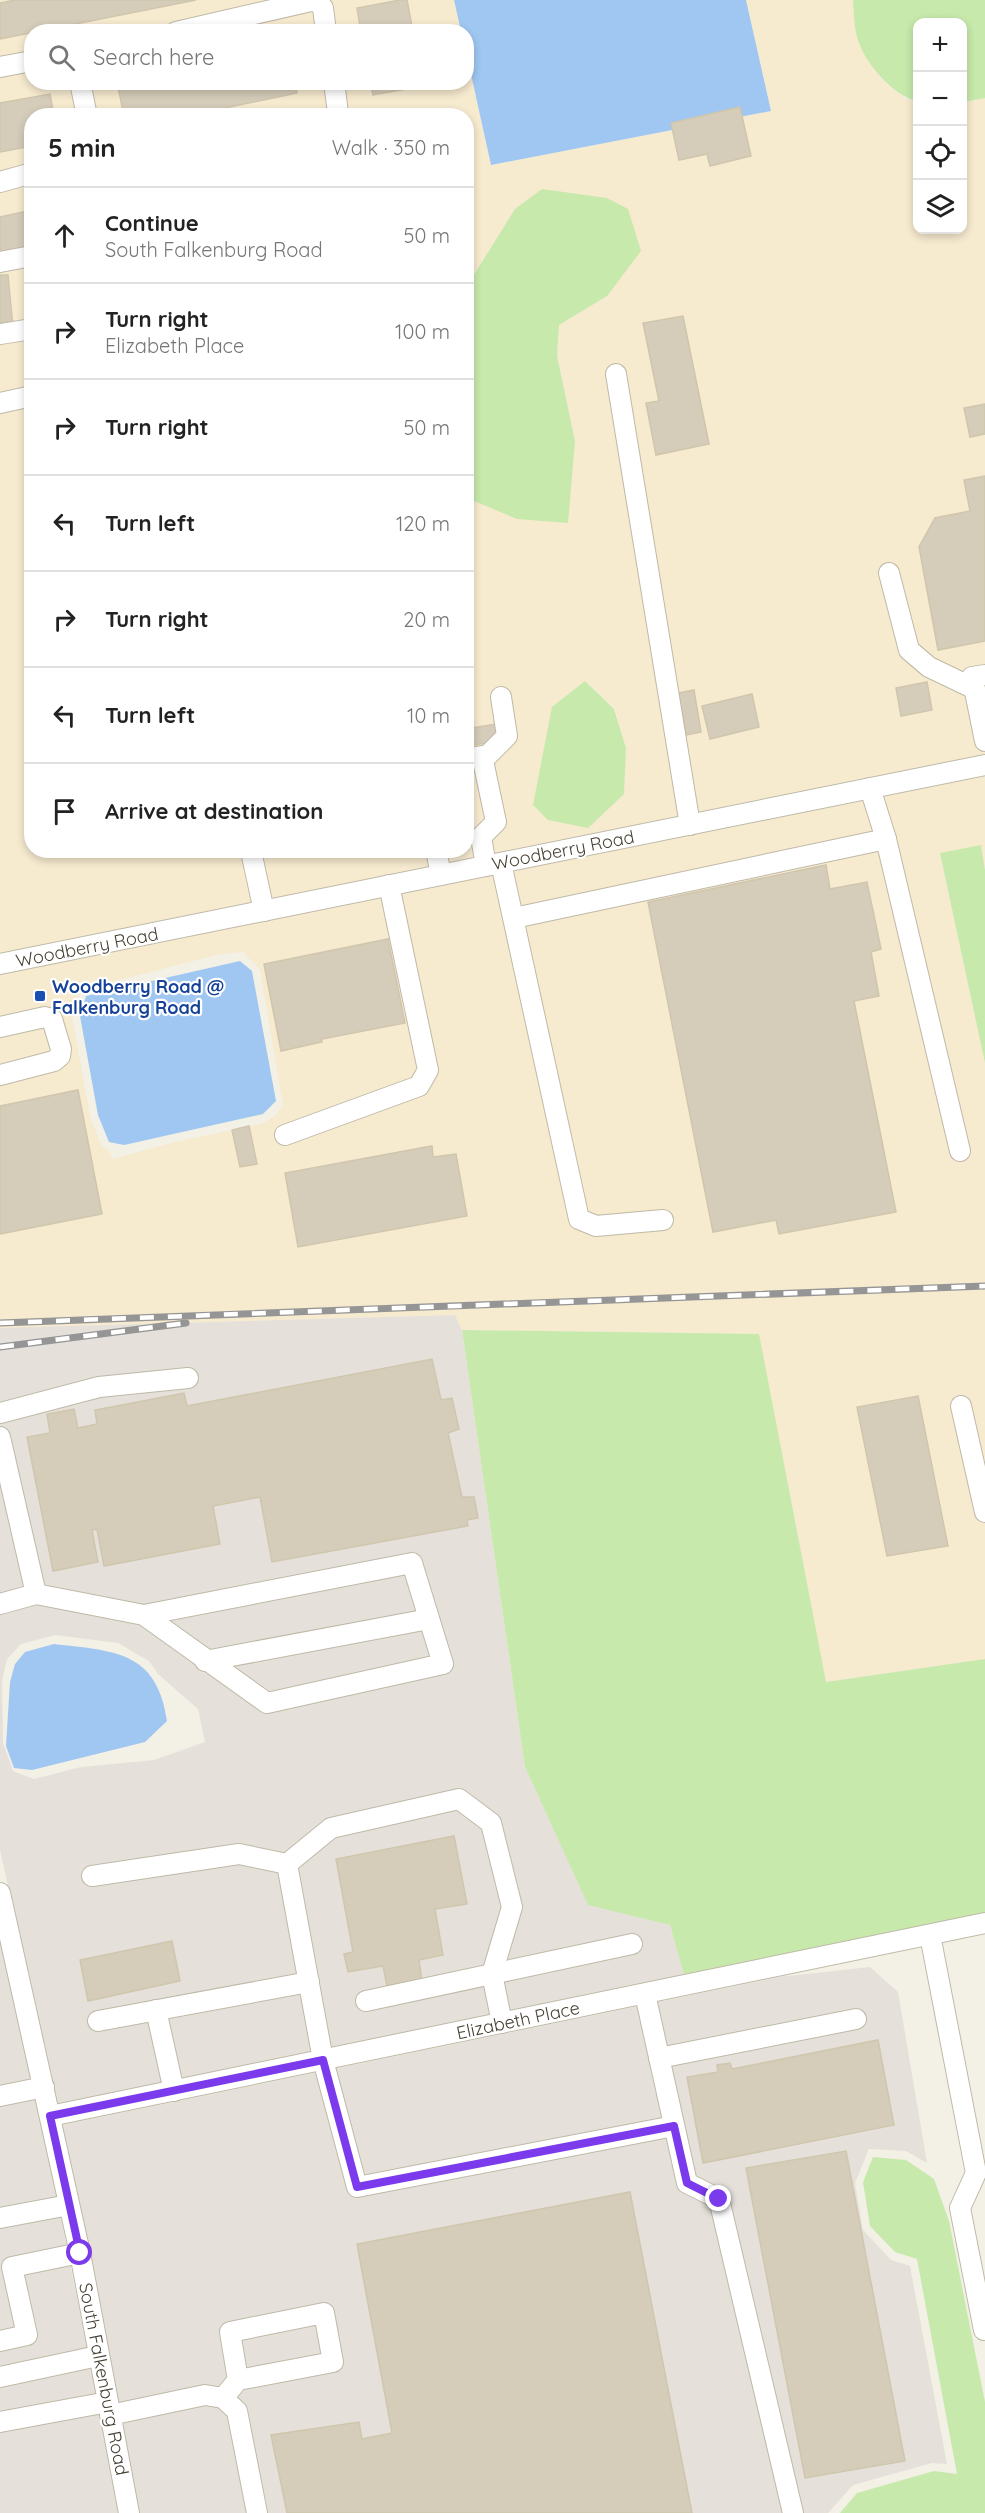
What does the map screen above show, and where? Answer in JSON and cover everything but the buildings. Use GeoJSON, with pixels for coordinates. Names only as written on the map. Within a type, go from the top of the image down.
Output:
{"type":"FeatureCollection","features":[{"type":"Feature","properties":{"kind":"street"},"geometry":{"type":"LineString","coordinates":[[211,24],[317,1],[323,9],[325,24]]}},
{"type":"Feature","properties":{"kind":"street"},"geometry":{"type":"LineString","coordinates":[[0,68],[24,63]]}},
{"type":"Feature","properties":{"kind":"street"},"geometry":{"type":"LineString","coordinates":[[82,90],[85,108]]}},
{"type":"Feature","properties":{"kind":"street"},"geometry":{"type":"LineString","coordinates":[[335,90],[337,108]]}},
{"type":"Feature","properties":{"kind":"street"},"geometry":{"type":"LineString","coordinates":[[0,182],[24,176]]}},
{"type":"Feature","properties":{"kind":"street"},"geometry":{"type":"LineString","coordinates":[[0,262],[24,258]]}},
{"type":"Feature","properties":{"kind":"street"},"geometry":{"type":"LineString","coordinates":[[0,334],[24,330]]}},
{"type":"Feature","properties":{"kind":"street"},"geometry":{"type":"LineString","coordinates":[[616,374],[690,825]]}},
{"type":"Feature","properties":{"kind":"street"},"geometry":{"type":"LineString","coordinates":[[0,403],[24,398]]}},
{"type":"Feature","properties":{"kind":"street"},"geometry":{"type":"LineString","coordinates":[[888,573],[909,650],[929,667],[980,682],[985,741]]}},
{"type":"Feature","properties":{"kind":"street"},"geometry":{"type":"LineString","coordinates":[[501,697],[507,736],[475,759],[496,822],[481,837],[514,918],[579,1219],[596,1226],[663,1220]]}},
{"type":"Feature","properties":{"kind":"street","name":"Woodberry Road"},"geometry":{"type":"LineString","coordinates":[[0,964],[985,765]]}},
{"type":"Feature","properties":{"kind":"street"},"geometry":{"type":"LineString","coordinates":[[870,788],[885,839],[960,1151]]}},
{"type":"Feature","properties":{"kind":"street"},"geometry":{"type":"LineString","coordinates":[[514,918],[885,839]]}},
{"type":"Feature","properties":{"kind":"street"},"geometry":{"type":"LineString","coordinates":[[252,858],[264,911]]}},
{"type":"Feature","properties":{"kind":"street"},"geometry":{"type":"LineString","coordinates":[[438,858],[441,875]]}},
{"type":"Feature","properties":{"kind":"street"},"geometry":{"type":"LineString","coordinates":[[285,1135],[419,1086],[429,1070],[389,885]]}},
{"type":"Feature","properties":{"kind":"street"},"geometry":{"type":"LineString","coordinates":[[0,1027],[45,1017],[52,1019],[61,1049],[60,1056],[54,1061],[0,1075]]}},
{"type":"Feature","properties":{"kind":"street"},"geometry":{"type":"LineString","coordinates":[[0,1413],[99,1387],[188,1378]]}},
{"type":"Feature","properties":{"kind":"street"},"geometry":{"type":"LineString","coordinates":[[961,1406],[985,1512]]}},
{"type":"Feature","properties":{"kind":"street"},"geometry":{"type":"LineString","coordinates":[[0,1437],[36,1594]]}},
{"type":"Feature","properties":{"kind":"street"},"geometry":{"type":"LineString","coordinates":[[0,1604],[36,1594],[144,1615],[412,1563],[443,1664],[267,1703],[205,1661],[144,1615]]}},
{"type":"Feature","properties":{"kind":"street"},"geometry":{"type":"LineString","coordinates":[[205,1661],[429,1619]]}},
{"type":"Feature","properties":{"kind":"street"},"geometry":{"type":"LineString","coordinates":[[287,1864],[331,1828],[459,1799],[491,1823],[512,1907],[492,1974],[502,2023]]}},
{"type":"Feature","properties":{"kind":"street"},"geometry":{"type":"LineString","coordinates":[[92,1876],[239,1854],[287,1864]]}},
{"type":"Feature","properties":{"kind":"street"},"geometry":{"type":"LineString","coordinates":[[287,1864],[323,2060],[357,2187],[674,2126]]}},
{"type":"Feature","properties":{"kind":"street","name":"South Falkenburg Road"},"geometry":{"type":"LineString","coordinates":[[0,1893],[80,2253],[129,2513]]}},
{"type":"Feature","properties":{"kind":"street","name":"Elizabeth Place"},"geometry":{"type":"LineString","coordinates":[[50,2116],[985,1923]]}},
{"type":"Feature","properties":{"kind":"street"},"geometry":{"type":"LineString","coordinates":[[930,1935],[976,2173],[960,2208],[984,2330]]}},
{"type":"Feature","properties":{"kind":"street"},"geometry":{"type":"LineString","coordinates":[[366,2001],[632,1944]]}},
{"type":"Feature","properties":{"kind":"street"},"geometry":{"type":"LineString","coordinates":[[98,2021],[309,1982]]}},
{"type":"Feature","properties":{"kind":"street"},"geometry":{"type":"LineString","coordinates":[[645,1994],[687,2183],[719,2199],[793,2513]]}},
{"type":"Feature","properties":{"kind":"street"},"geometry":{"type":"LineString","coordinates":[[156,2010],[174,2091]]}},
{"type":"Feature","properties":{"kind":"street"},"geometry":{"type":"LineString","coordinates":[[659,2058],[856,2019]]}},
{"type":"Feature","properties":{"kind":"street"},"geometry":{"type":"LineString","coordinates":[[0,2096],[44,2087]]}},
{"type":"Feature","properties":{"kind":"street"},"geometry":{"type":"LineString","coordinates":[[0,2218],[69,2205]]}},
{"type":"Feature","properties":{"kind":"street"},"geometry":{"type":"LineString","coordinates":[[0,2341],[27,2335],[12,2267],[80,2253]]}},
{"type":"Feature","properties":{"kind":"street"},"geometry":{"type":"LineString","coordinates":[[223,2398],[238,2380],[333,2362],[324,2313],[230,2332],[238,2380]]}},
{"type":"Feature","properties":{"kind":"street"},"geometry":{"type":"LineString","coordinates":[[0,2377],[98,2356]]}},
{"type":"Feature","properties":{"kind":"street"},"geometry":{"type":"LineString","coordinates":[[0,2422],[205,2395],[223,2398],[237,2411],[257,2513]]}},
{"type":"Feature","properties":{"kind":"shaded area"},"geometry":{"type":"Polygon","coordinates":[[[0,0],[454,0],[459,24],[24,24],[24,90],[474,90],[474,88],[491,165],[771,111],[746,0],[853,0],[859,44],[881,78],[905,99],[913,100],[913,234],[967,234],[967,101],[985,98],[985,754],[474,857],[474,501],[517,519],[575,441],[557,356],[559,325],[607,296],[515,209],[474,275],[474,108],[24,108],[24,858],[470,858],[0,953],[0,0]],[[586,681],[626,748],[615,709],[586,681]]]}},
{"type":"Feature","properties":{"kind":"shaded area"},"geometry":{"type":"Polygon","coordinates":[[[985,776],[985,870],[981,845],[940,853],[985,1063],[985,1659],[826,1682],[758,1334],[462,1330],[455,1315],[0,1328],[0,975],[985,776]],[[243,952],[221,954],[80,990],[72,1017],[90,1116],[101,1145],[110,1152],[112,1159],[171,1143],[264,1123],[277,1114],[283,1105],[260,970],[243,952]]]}},
{"type":"Feature","properties":{"kind":"shaded area"},"geometry":{"type":"Polygon","coordinates":[[[455,1315],[462,1330],[525,1767],[588,1904],[670,1925],[684,1975],[57,2104],[0,1850],[0,1328],[455,1315]],[[55,1635],[21,1644],[7,1659],[2,1681],[3,1743],[13,1771],[34,1779],[81,1767],[154,1760],[205,1742],[198,1709],[158,1674],[149,1661],[118,1643],[55,1635]]]}},
{"type":"Feature","properties":{"kind":"shaded area"},"geometry":{"type":"Polygon","coordinates":[[[0,1937],[41,2118],[120,2513],[0,2513],[0,1937]]]}},
{"type":"Feature","properties":{"kind":"shaded area"},"geometry":{"type":"Polygon","coordinates":[[[870,1967],[898,1992],[927,2163],[906,2151],[869,2149],[855,2183],[863,2230],[891,2260],[910,2266],[947,2464],[932,2463],[853,2485],[828,2513],[139,2513],[62,2125],[779,1977],[870,1967]]]}},
{"type":"Feature","properties":{"kind":"green space"},"geometry":{"type":"Polygon","coordinates":[[[853,0],[985,0],[985,98],[967,101],[967,18],[913,18],[913,100],[891,86],[875,70],[857,38],[853,0]]]}},
{"type":"Feature","properties":{"kind":"green space"},"geometry":{"type":"Polygon","coordinates":[[[542,189],[607,198],[628,209],[641,251],[607,296],[559,325],[557,356],[575,441],[568,523],[517,519],[474,501],[474,275],[515,209],[542,189]]]}},
{"type":"Feature","properties":{"kind":"green space"},"geometry":{"type":"Polygon","coordinates":[[[585,681],[614,709],[626,748],[624,794],[588,828],[548,820],[533,805],[552,707],[585,681]]]}},
{"type":"Feature","properties":{"kind":"green space"},"geometry":{"type":"Polygon","coordinates":[[[981,845],[985,870],[985,1063],[940,853],[981,845]]]}},
{"type":"Feature","properties":{"kind":"green space"},"geometry":{"type":"Polygon","coordinates":[[[462,1330],[759,1334],[826,1682],[985,1659],[985,1913],[684,1975],[670,1925],[588,1905],[525,1767],[462,1330]]]}},
{"type":"Feature","properties":{"kind":"green space"},"geometry":{"type":"Polygon","coordinates":[[[873,2157],[906,2160],[934,2179],[949,2221],[985,2402],[985,2513],[840,2513],[857,2493],[934,2471],[957,2474],[917,2259],[895,2252],[870,2226],[863,2182],[873,2157]]]}},
{"type":"Feature","properties":{"kind":"water"},"geometry":{"type":"Polygon","coordinates":[[[454,0],[746,0],[771,111],[491,165],[474,88],[474,24],[459,24],[454,0]]]}},
{"type":"Feature","properties":{"kind":"water"},"geometry":{"type":"Polygon","coordinates":[[[240,961],[252,971],[276,1101],[263,1114],[124,1145],[109,1142],[98,1115],[80,1016],[86,996],[240,961]]]}},
{"type":"Feature","properties":{"kind":"water"},"geometry":{"type":"Polygon","coordinates":[[[54,1644],[95,1649],[129,1658],[142,1667],[153,1680],[162,1698],[167,1721],[145,1742],[32,1770],[14,1768],[6,1746],[10,1682],[15,1664],[25,1652],[54,1644]]]}},
{"type":"Feature","properties":{"kind":"railway"},"geometry":{"type":"LineString","coordinates":[[0,1323],[985,1286]]}},
{"type":"Feature","properties":{"kind":"railway"},"geometry":{"type":"LineString","coordinates":[[0,1347],[186,1323]]}},
{"type":"Feature","properties":{"kind":"place","name":"Woodberry Road @ Falkenburg Road"},"geometry":{"type":"Point","coordinates":[40,996]}},
{"type":"Feature","properties":{"kind":"route"},"geometry":{"type":"LineString","coordinates":[[80,2253],[50,2116],[323,2060],[357,2187],[362,2188],[674,2126],[687,2183],[719,2199]]}}]}
